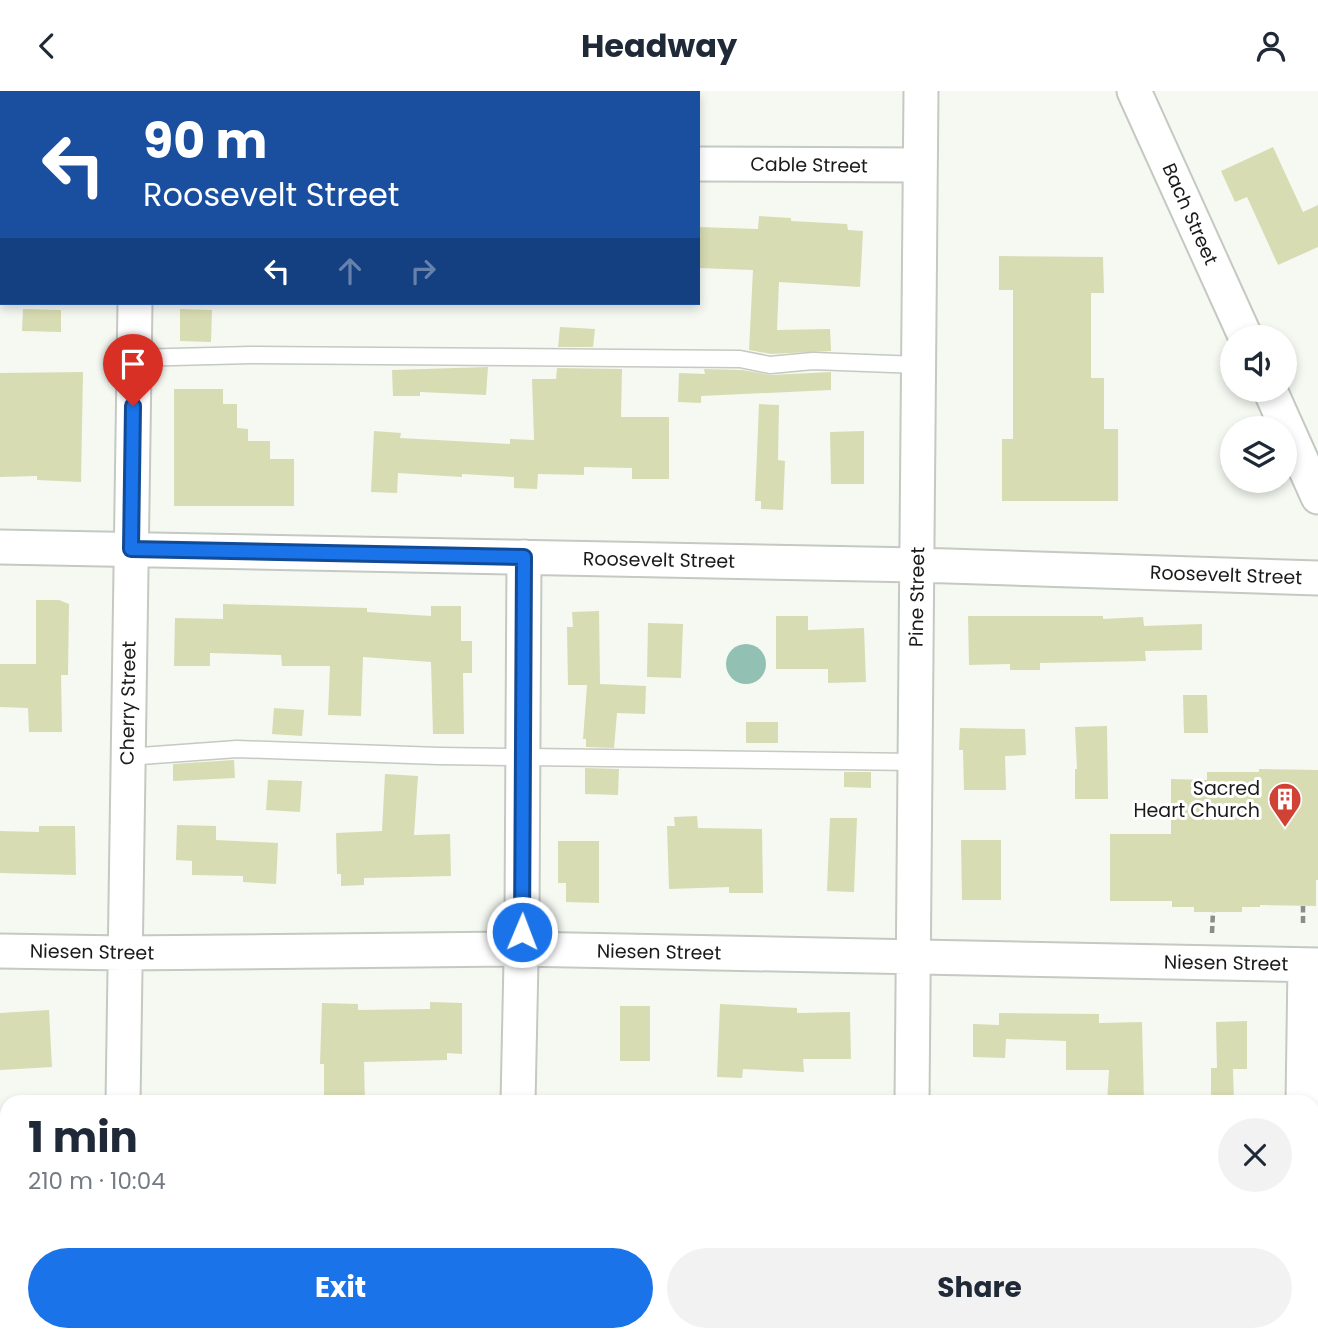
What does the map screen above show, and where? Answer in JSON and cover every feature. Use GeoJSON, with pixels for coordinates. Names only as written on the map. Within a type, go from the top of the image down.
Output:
{"type":"FeatureCollection","features":[{"type":"Feature","properties":{"kind":"street","name":"Pine Street"},"geometry":{"type":"LineString","coordinates":[[912,1095],[920,91]]}},
{"type":"Feature","properties":{"kind":"street","name":"Bach Street"},"geometry":{"type":"LineString","coordinates":[[1134,91],[1240,325]]}},
{"type":"Feature","properties":{"kind":"street","name":"Cable Street"},"geometry":{"type":"LineString","coordinates":[[700,164],[919,165]]}},
{"type":"Feature","properties":{"kind":"street","name":"Cherry Street"},"geometry":{"type":"LineString","coordinates":[[123,1095],[135,305]]}},
{"type":"Feature","properties":{"kind":"street"},"geometry":{"type":"LineString","coordinates":[[1275,402],[1318,497]]}},
{"type":"Feature","properties":{"kind":"street","name":"Roosevelt Street"},"geometry":{"type":"LineString","coordinates":[[0,547],[917,565],[1318,578]]}},
{"type":"Feature","properties":{"kind":"street"},"geometry":{"type":"LineString","coordinates":[[518,1095],[522,950],[524,557]]}},
{"type":"Feature","properties":{"kind":"street","name":"Niesen Street"},"geometry":{"type":"LineString","coordinates":[[0,951],[124,953],[522,950],[1311,965]]}},
{"type":"Feature","properties":{"kind":"street"},"geometry":{"type":"LineString","coordinates":[[1303,1095],[1311,965]]}},
{"type":"Feature","properties":{"kind":"lane"},"geometry":{"type":"LineString","coordinates":[[134,358],[263,355],[740,359],[770,365],[813,361],[919,365]]}},
{"type":"Feature","properties":{"kind":"lane"},"geometry":{"type":"LineString","coordinates":[[127,757],[237,749],[522,757],[916,762]]}},
{"type":"Feature","properties":{"kind":"path"},"geometry":{"type":"LineString","coordinates":[[1303,905],[1303,923]]}},
{"type":"Feature","properties":{"kind":"shaded area"},"geometry":{"type":"Polygon","coordinates":[[[746,644],[760,650],[766,664],[760,678],[746,684],[732,678],[726,664],[732,650],[746,644]]]}},
{"type":"Feature","properties":{"kind":"building"},"geometry":{"type":"Polygon","coordinates":[[[1273,147],[1303,212],[1318,205],[1318,247],[1278,265],[1247,197],[1235,202],[1221,171],[1273,147]]]}},
{"type":"Feature","properties":{"kind":"building"},"geometry":{"type":"Polygon","coordinates":[[[759,216],[847,224],[848,230],[863,231],[860,287],[779,282],[777,330],[830,329],[831,351],[771,354],[749,350],[753,270],[700,268],[700,227],[758,229],[759,216]]]}},
{"type":"Feature","properties":{"kind":"building"},"geometry":{"type":"Polygon","coordinates":[[[999,256],[1103,257],[1104,293],[1091,293],[1091,378],[1104,378],[1104,429],[1118,429],[1118,501],[1002,501],[1002,439],[1013,439],[1013,290],[999,290],[999,256]]]}},
{"type":"Feature","properties":{"kind":"building"},"geometry":{"type":"Polygon","coordinates":[[[23,309],[61,310],[61,332],[22,331],[23,309]]]}},
{"type":"Feature","properties":{"kind":"building"},"geometry":{"type":"Polygon","coordinates":[[[180,309],[212,310],[211,342],[180,341],[180,309]]]}},
{"type":"Feature","properties":{"kind":"building"},"geometry":{"type":"Polygon","coordinates":[[[560,327],[595,329],[593,347],[558,347],[560,327]]]}},
{"type":"Feature","properties":{"kind":"building"},"geometry":{"type":"Polygon","coordinates":[[[488,367],[486,395],[420,392],[420,396],[393,396],[392,370],[488,367]]]}},
{"type":"Feature","properties":{"kind":"building"},"geometry":{"type":"Polygon","coordinates":[[[557,368],[622,369],[621,417],[669,417],[669,479],[632,479],[632,468],[584,467],[584,475],[538,474],[537,489],[514,488],[514,477],[398,473],[397,493],[371,492],[374,431],[401,433],[400,438],[510,444],[510,439],[534,440],[532,379],[556,379],[557,368]]]}},
{"type":"Feature","properties":{"kind":"building"},"geometry":{"type":"Polygon","coordinates":[[[704,369],[742,370],[771,375],[831,372],[831,390],[701,396],[701,403],[678,402],[679,373],[705,374],[704,369]]]}},
{"type":"Feature","properties":{"kind":"building"},"geometry":{"type":"Polygon","coordinates":[[[83,372],[81,482],[37,480],[37,476],[0,477],[0,373],[83,372]]]}},
{"type":"Feature","properties":{"kind":"building"},"geometry":{"type":"Polygon","coordinates":[[[174,389],[223,389],[223,404],[237,404],[237,428],[248,429],[248,441],[270,441],[270,459],[294,459],[294,506],[174,506],[174,389]]]}},
{"type":"Feature","properties":{"kind":"building"},"geometry":{"type":"Polygon","coordinates":[[[759,404],[779,405],[778,460],[785,461],[783,510],[761,509],[761,501],[755,501],[759,404]]]}},
{"type":"Feature","properties":{"kind":"building"},"geometry":{"type":"Polygon","coordinates":[[[864,431],[864,484],[831,484],[830,432],[864,431]]]}},
{"type":"Feature","properties":{"kind":"building"},"geometry":{"type":"Polygon","coordinates":[[[36,600],[59,600],[69,604],[68,675],[61,675],[62,732],[29,732],[28,708],[0,707],[0,664],[36,664],[36,600]]]}},
{"type":"Feature","properties":{"kind":"building"},"geometry":{"type":"Polygon","coordinates":[[[223,604],[367,608],[367,612],[431,616],[431,606],[461,606],[461,641],[472,641],[472,673],[463,673],[464,734],[433,734],[431,662],[363,657],[361,716],[328,715],[330,666],[282,666],[281,655],[210,653],[210,666],[174,666],[175,618],[223,619],[223,604]]]}},
{"type":"Feature","properties":{"kind":"building"},"geometry":{"type":"Polygon","coordinates":[[[599,611],[600,684],[646,686],[645,714],[617,713],[614,748],[586,747],[586,739],[583,739],[587,685],[568,685],[567,627],[573,627],[572,612],[599,611]]]}},
{"type":"Feature","properties":{"kind":"building"},"geometry":{"type":"Polygon","coordinates":[[[776,616],[808,616],[808,630],[864,628],[866,682],[828,683],[828,669],[776,669],[776,616]]]}},
{"type":"Feature","properties":{"kind":"building"},"geometry":{"type":"Polygon","coordinates":[[[968,616],[1103,616],[1103,619],[1143,617],[1144,626],[1202,624],[1202,650],[1145,651],[1146,661],[1040,663],[1040,670],[1010,670],[1010,664],[969,665],[968,616]]]}},
{"type":"Feature","properties":{"kind":"building"},"geometry":{"type":"Polygon","coordinates":[[[648,623],[683,624],[681,678],[647,677],[648,623]]]}},
{"type":"Feature","properties":{"kind":"building"},"geometry":{"type":"Polygon","coordinates":[[[1183,695],[1207,695],[1208,733],[1184,733],[1183,695]]]}},
{"type":"Feature","properties":{"kind":"building"},"geometry":{"type":"Polygon","coordinates":[[[274,708],[304,710],[302,736],[272,734],[274,708]]]}},
{"type":"Feature","properties":{"kind":"building"},"geometry":{"type":"Polygon","coordinates":[[[746,722],[778,722],[778,743],[746,743],[746,722]]]}},
{"type":"Feature","properties":{"kind":"building"},"geometry":{"type":"Polygon","coordinates":[[[1107,726],[1108,799],[1075,799],[1075,727],[1107,726]]]}},
{"type":"Feature","properties":{"kind":"building"},"geometry":{"type":"Polygon","coordinates":[[[960,728],[1025,729],[1026,755],[1005,756],[1006,790],[964,790],[963,750],[959,750],[960,728]]]}},
{"type":"Feature","properties":{"kind":"building"},"geometry":{"type":"Polygon","coordinates":[[[234,760],[235,778],[173,781],[173,764],[234,760]]]}},
{"type":"Feature","properties":{"kind":"building"},"geometry":{"type":"Polygon","coordinates":[[[585,768],[619,769],[618,795],[585,794],[585,768]]]}},
{"type":"Feature","properties":{"kind":"building","name":"Sacred Heart Church"},"geometry":{"type":"Polygon","coordinates":[[[1259,769],[1318,770],[1316,906],[1260,905],[1242,907],[1242,912],[1194,912],[1194,907],[1172,907],[1172,901],[1110,901],[1110,834],[1171,834],[1171,779],[1207,780],[1207,772],[1259,772],[1259,769]]]}},
{"type":"Feature","properties":{"kind":"building"},"geometry":{"type":"Polygon","coordinates":[[[844,772],[871,772],[871,788],[844,787],[844,772]]]}},
{"type":"Feature","properties":{"kind":"building"},"geometry":{"type":"Polygon","coordinates":[[[385,774],[418,776],[414,835],[450,834],[451,876],[364,878],[364,885],[341,886],[341,874],[337,874],[336,833],[382,831],[385,774]]]}},
{"type":"Feature","properties":{"kind":"building"},"geometry":{"type":"Polygon","coordinates":[[[268,780],[302,781],[300,812],[266,810],[268,780]]]}},
{"type":"Feature","properties":{"kind":"building"},"geometry":{"type":"Polygon","coordinates":[[[697,816],[698,828],[762,829],[763,893],[729,893],[729,887],[669,889],[667,826],[675,826],[674,817],[697,816]]]}},
{"type":"Feature","properties":{"kind":"building"},"geometry":{"type":"Polygon","coordinates":[[[830,818],[857,818],[854,892],[827,891],[830,818]]]}},
{"type":"Feature","properties":{"kind":"building"},"geometry":{"type":"Polygon","coordinates":[[[177,825],[216,826],[216,840],[278,843],[276,884],[243,882],[243,876],[192,875],[192,861],[176,860],[177,825]]]}},
{"type":"Feature","properties":{"kind":"building"},"geometry":{"type":"Polygon","coordinates":[[[39,826],[75,826],[76,875],[0,873],[0,831],[39,832],[39,826]]]}},
{"type":"Feature","properties":{"kind":"building"},"geometry":{"type":"Polygon","coordinates":[[[961,840],[1001,840],[1001,900],[962,900],[961,840]]]}},
{"type":"Feature","properties":{"kind":"building"},"geometry":{"type":"Polygon","coordinates":[[[558,841],[599,841],[599,903],[566,902],[566,883],[558,883],[558,841]]]}},
{"type":"Feature","properties":{"kind":"building"},"geometry":{"type":"Polygon","coordinates":[[[430,1002],[462,1003],[462,1054],[447,1053],[447,1060],[364,1062],[365,1095],[324,1095],[324,1064],[320,1064],[322,1003],[358,1004],[358,1010],[430,1009],[430,1002]]]}},
{"type":"Feature","properties":{"kind":"building"},"geometry":{"type":"Polygon","coordinates":[[[720,1004],[797,1008],[797,1013],[850,1012],[851,1059],[803,1059],[804,1072],[743,1069],[742,1078],[717,1077],[720,1004]]]}},
{"type":"Feature","properties":{"kind":"building"},"geometry":{"type":"Polygon","coordinates":[[[620,1006],[650,1006],[650,1061],[620,1061],[620,1006]]]}},
{"type":"Feature","properties":{"kind":"building"},"geometry":{"type":"Polygon","coordinates":[[[49,1010],[52,1067],[0,1070],[0,1013],[49,1010]]]}},
{"type":"Feature","properties":{"kind":"building"},"geometry":{"type":"Polygon","coordinates":[[[999,1013],[1099,1014],[1099,1023],[1142,1022],[1144,1095],[1107,1095],[1109,1070],[1066,1070],[1066,1041],[1006,1039],[1005,1058],[973,1057],[973,1024],[999,1025],[999,1013]]]}},
{"type":"Feature","properties":{"kind":"building"},"geometry":{"type":"Polygon","coordinates":[[[1247,1021],[1247,1069],[1233,1069],[1234,1095],[1211,1095],[1211,1068],[1217,1068],[1216,1022],[1247,1021]]]}},
{"type":"Feature","properties":{"kind":"place","name":"Sacred Heart Church"},"geometry":{"type":"Point","coordinates":[1285,829]}},
{"type":"Feature","properties":{"kind":"route"},"geometry":{"type":"LineString","coordinates":[[133,406],[131,549],[524,557],[522,932]]}}]}
